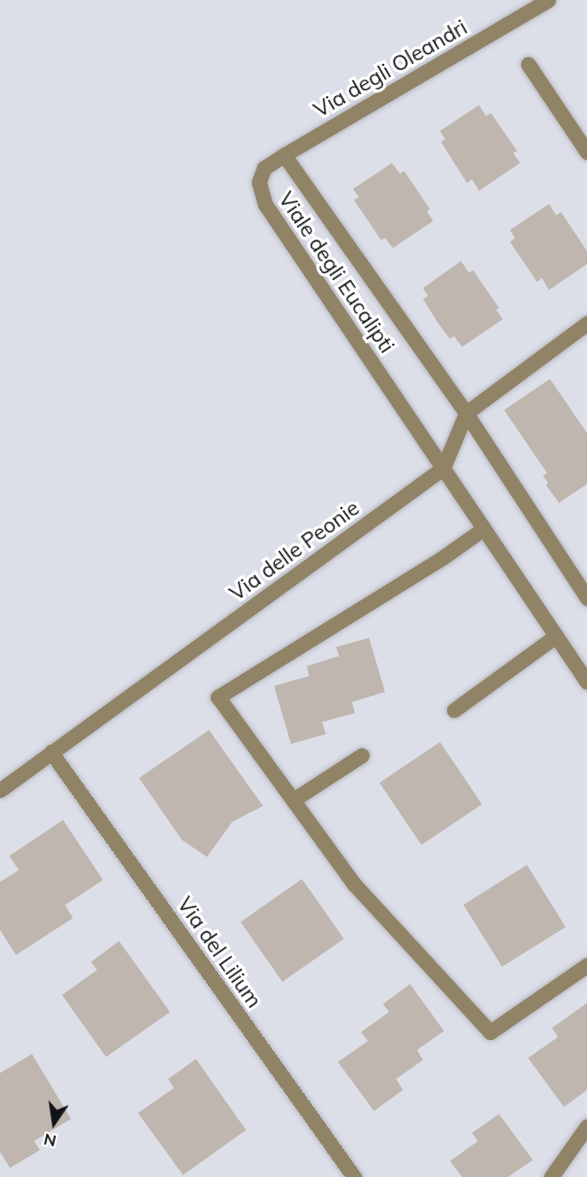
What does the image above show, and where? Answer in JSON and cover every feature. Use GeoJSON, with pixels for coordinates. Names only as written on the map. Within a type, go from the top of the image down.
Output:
{"type":"FeatureCollection","features":[{"type":"Feature","properties":{"kind":"street","name":"Via degli Oleandri"},"geometry":{"type":"LineString","coordinates":[[284,155],[548,0]]}},
{"type":"Feature","properties":{"kind":"street"},"geometry":{"type":"LineString","coordinates":[[528,64],[587,152]]}},
{"type":"Feature","properties":{"kind":"street","name":"Viale degli Eucalipti"},"geometry":{"type":"LineString","coordinates":[[587,598],[465,413],[284,155],[270,164],[261,176],[260,190],[265,204],[587,682]]}},
{"type":"Feature","properties":{"kind":"street"},"geometry":{"type":"LineString","coordinates":[[443,468],[465,413],[587,323]]}},
{"type":"Feature","properties":{"kind":"street","name":"Via delle Peonie"},"geometry":{"type":"LineString","coordinates":[[0,790],[443,468]]}},
{"type":"Feature","properties":{"kind":"street"},"geometry":{"type":"LineString","coordinates":[[483,529],[218,697],[354,884],[490,1032],[587,965]]}},
{"type":"Feature","properties":{"kind":"street"},"geometry":{"type":"LineString","coordinates":[[454,710],[556,636]]}},
{"type":"Feature","properties":{"kind":"street","name":"Via del Lilium"},"geometry":{"type":"LineString","coordinates":[[51,752],[354,1177]]}},
{"type":"Feature","properties":{"kind":"street"},"geometry":{"type":"LineString","coordinates":[[293,800],[362,755]]}},
{"type":"Feature","properties":{"kind":"street"},"geometry":{"type":"LineString","coordinates":[[551,1177],[587,1126]]}},
{"type":"Feature","properties":{"kind":"building"},"geometry":{"type":"Polygon","coordinates":[[[479,105],[486,116],[491,113],[517,151],[513,153],[520,163],[479,191],[472,179],[467,183],[441,142],[445,139],[440,131],[479,105]]]}},
{"type":"Feature","properties":{"kind":"building"},"geometry":{"type":"Polygon","coordinates":[[[392,163],[400,174],[404,171],[430,209],[427,211],[433,221],[393,248],[385,238],[381,240],[354,200],[359,197],[353,189],[392,163]]]}},
{"type":"Feature","properties":{"kind":"building"},"geometry":{"type":"Polygon","coordinates":[[[549,204],[556,215],[561,212],[587,251],[587,264],[549,290],[542,278],[537,282],[510,242],[515,238],[510,230],[549,204]]]}},
{"type":"Feature","properties":{"kind":"building"},"geometry":{"type":"Polygon","coordinates":[[[461,261],[469,273],[473,270],[499,308],[496,310],[503,319],[462,347],[454,336],[450,339],[423,299],[428,296],[423,288],[461,261]]]}},
{"type":"Feature","properties":{"kind":"building"},"geometry":{"type":"Polygon","coordinates":[[[550,379],[587,433],[587,484],[559,503],[546,485],[548,483],[543,476],[547,473],[504,410],[550,379]]]}},
{"type":"Feature","properties":{"kind":"building"},"geometry":{"type":"Polygon","coordinates":[[[369,638],[385,692],[352,702],[355,713],[322,722],[326,734],[291,744],[274,686],[309,676],[307,666],[339,656],[336,647],[369,638]]]}},
{"type":"Feature","properties":{"kind":"building"},"geometry":{"type":"Polygon","coordinates":[[[209,730],[263,806],[232,822],[207,857],[182,840],[139,778],[209,730]]]}},
{"type":"Feature","properties":{"kind":"building"},"geometry":{"type":"Polygon","coordinates":[[[440,742],[482,804],[421,845],[379,783],[440,742]]]}},
{"type":"Feature","properties":{"kind":"building"},"geometry":{"type":"Polygon","coordinates":[[[63,820],[103,880],[65,905],[73,918],[16,955],[0,930],[0,882],[19,870],[9,856],[63,820]]]}},
{"type":"Feature","properties":{"kind":"building"},"geometry":{"type":"Polygon","coordinates":[[[527,865],[566,927],[502,967],[463,905],[527,865]]]}},
{"type":"Feature","properties":{"kind":"building"},"geometry":{"type":"Polygon","coordinates":[[[302,879],[344,939],[282,982],[241,922],[302,879]]]}},
{"type":"Feature","properties":{"kind":"building"},"geometry":{"type":"Polygon","coordinates":[[[119,941],[170,1012],[106,1057],[62,995],[97,970],[91,962],[119,941]]]}},
{"type":"Feature","properties":{"kind":"building"},"geometry":{"type":"Polygon","coordinates":[[[410,984],[444,1031],[417,1050],[423,1060],[396,1079],[403,1090],[374,1111],[338,1062],[368,1041],[361,1032],[389,1012],[383,1004],[410,984]]]}},
{"type":"Feature","properties":{"kind":"building"},"geometry":{"type":"Polygon","coordinates":[[[587,1003],[587,1090],[564,1107],[528,1058],[558,1037],[552,1028],[587,1003]]]}},
{"type":"Feature","properties":{"kind":"building"},"geometry":{"type":"Polygon","coordinates":[[[32,1054],[71,1119],[34,1141],[40,1150],[10,1168],[0,1152],[0,1073],[32,1054]]]}},
{"type":"Feature","properties":{"kind":"building"},"geometry":{"type":"Polygon","coordinates":[[[196,1059],[246,1130],[183,1175],[138,1113],[174,1088],[168,1079],[196,1059]]]}},
{"type":"Feature","properties":{"kind":"building"},"geometry":{"type":"Polygon","coordinates":[[[499,1114],[533,1160],[508,1177],[462,1177],[450,1161],[478,1141],[472,1133],[499,1114]]]}}]}
